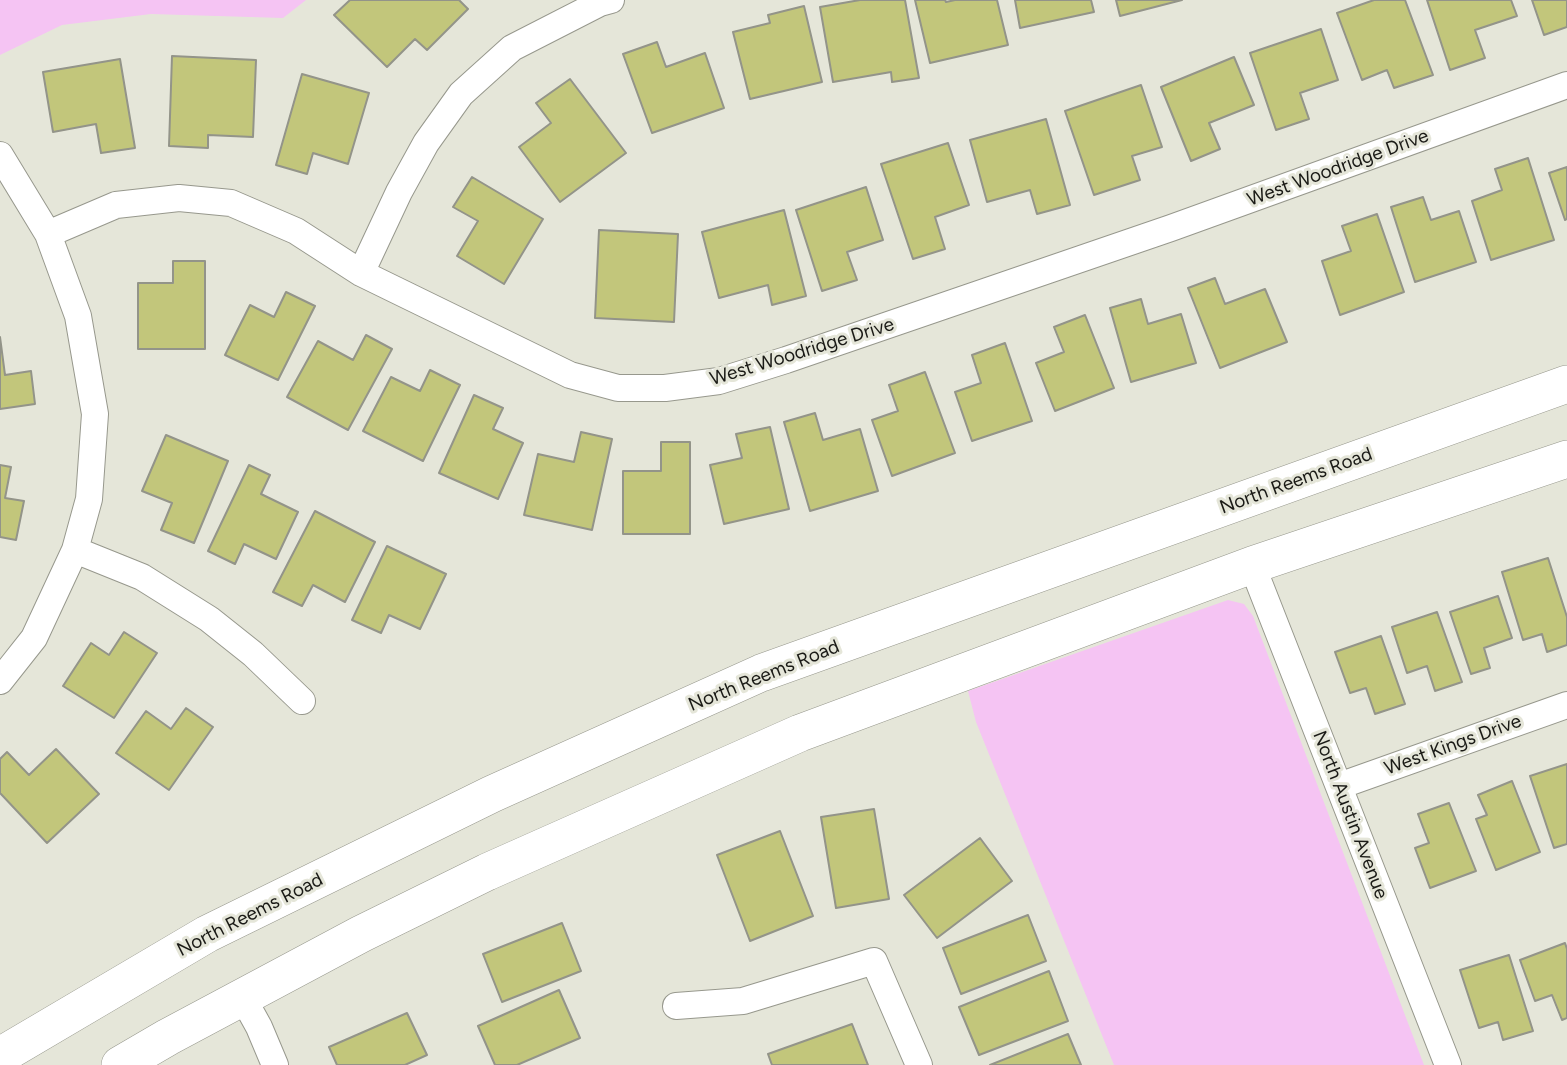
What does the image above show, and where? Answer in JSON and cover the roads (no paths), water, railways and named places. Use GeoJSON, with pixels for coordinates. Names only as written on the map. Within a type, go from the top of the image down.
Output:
{"type":"FeatureCollection","features":[{"type":"Feature","properties":{"kind":"main road","name":"North Reems Road"},"geometry":{"type":"LineString","coordinates":[[0,1056],[207,934],[492,794],[761,673],[1567,384]]}},
{"type":"Feature","properties":{"kind":"main road"},"geometry":{"type":"LineString","coordinates":[[120,1065],[361,934],[487,872],[800,733],[1252,565],[1567,459]]}},
{"type":"Feature","properties":{"kind":"street"},"geometry":{"type":"LineString","coordinates":[[361,274],[399,192],[426,143],[461,94],[512,48],[611,0]]}},
{"type":"Feature","properties":{"kind":"street","name":"West Woodridge Drive"},"geometry":{"type":"LineString","coordinates":[[48,234],[116,205],[179,198],[231,203],[296,231],[361,274],[570,375],[618,388],[666,388],[719,381],[786,360],[1158,233],[1567,85]]}},
{"type":"Feature","properties":{"kind":"street"},"geometry":{"type":"LineString","coordinates":[[0,155],[48,234],[78,316],[95,414],[89,499],[75,550],[34,638],[0,681]]}},
{"type":"Feature","properties":{"kind":"street"},"geometry":{"type":"LineString","coordinates":[[75,550],[142,577],[209,619],[253,654],[302,701]]}},
{"type":"Feature","properties":{"kind":"street","name":"North Austin Avenue"},"geometry":{"type":"LineString","coordinates":[[1252,565],[1448,1065]]}},
{"type":"Feature","properties":{"kind":"street","name":"West Kings Drive"},"geometry":{"type":"LineString","coordinates":[[1339,786],[1567,705]]}},
{"type":"Feature","properties":{"kind":"street"},"geometry":{"type":"LineString","coordinates":[[676,1006],[743,1001],[874,961],[919,1065]]}},
{"type":"Feature","properties":{"kind":"street"},"geometry":{"type":"LineString","coordinates":[[243,998],[275,1065]]}}]}
